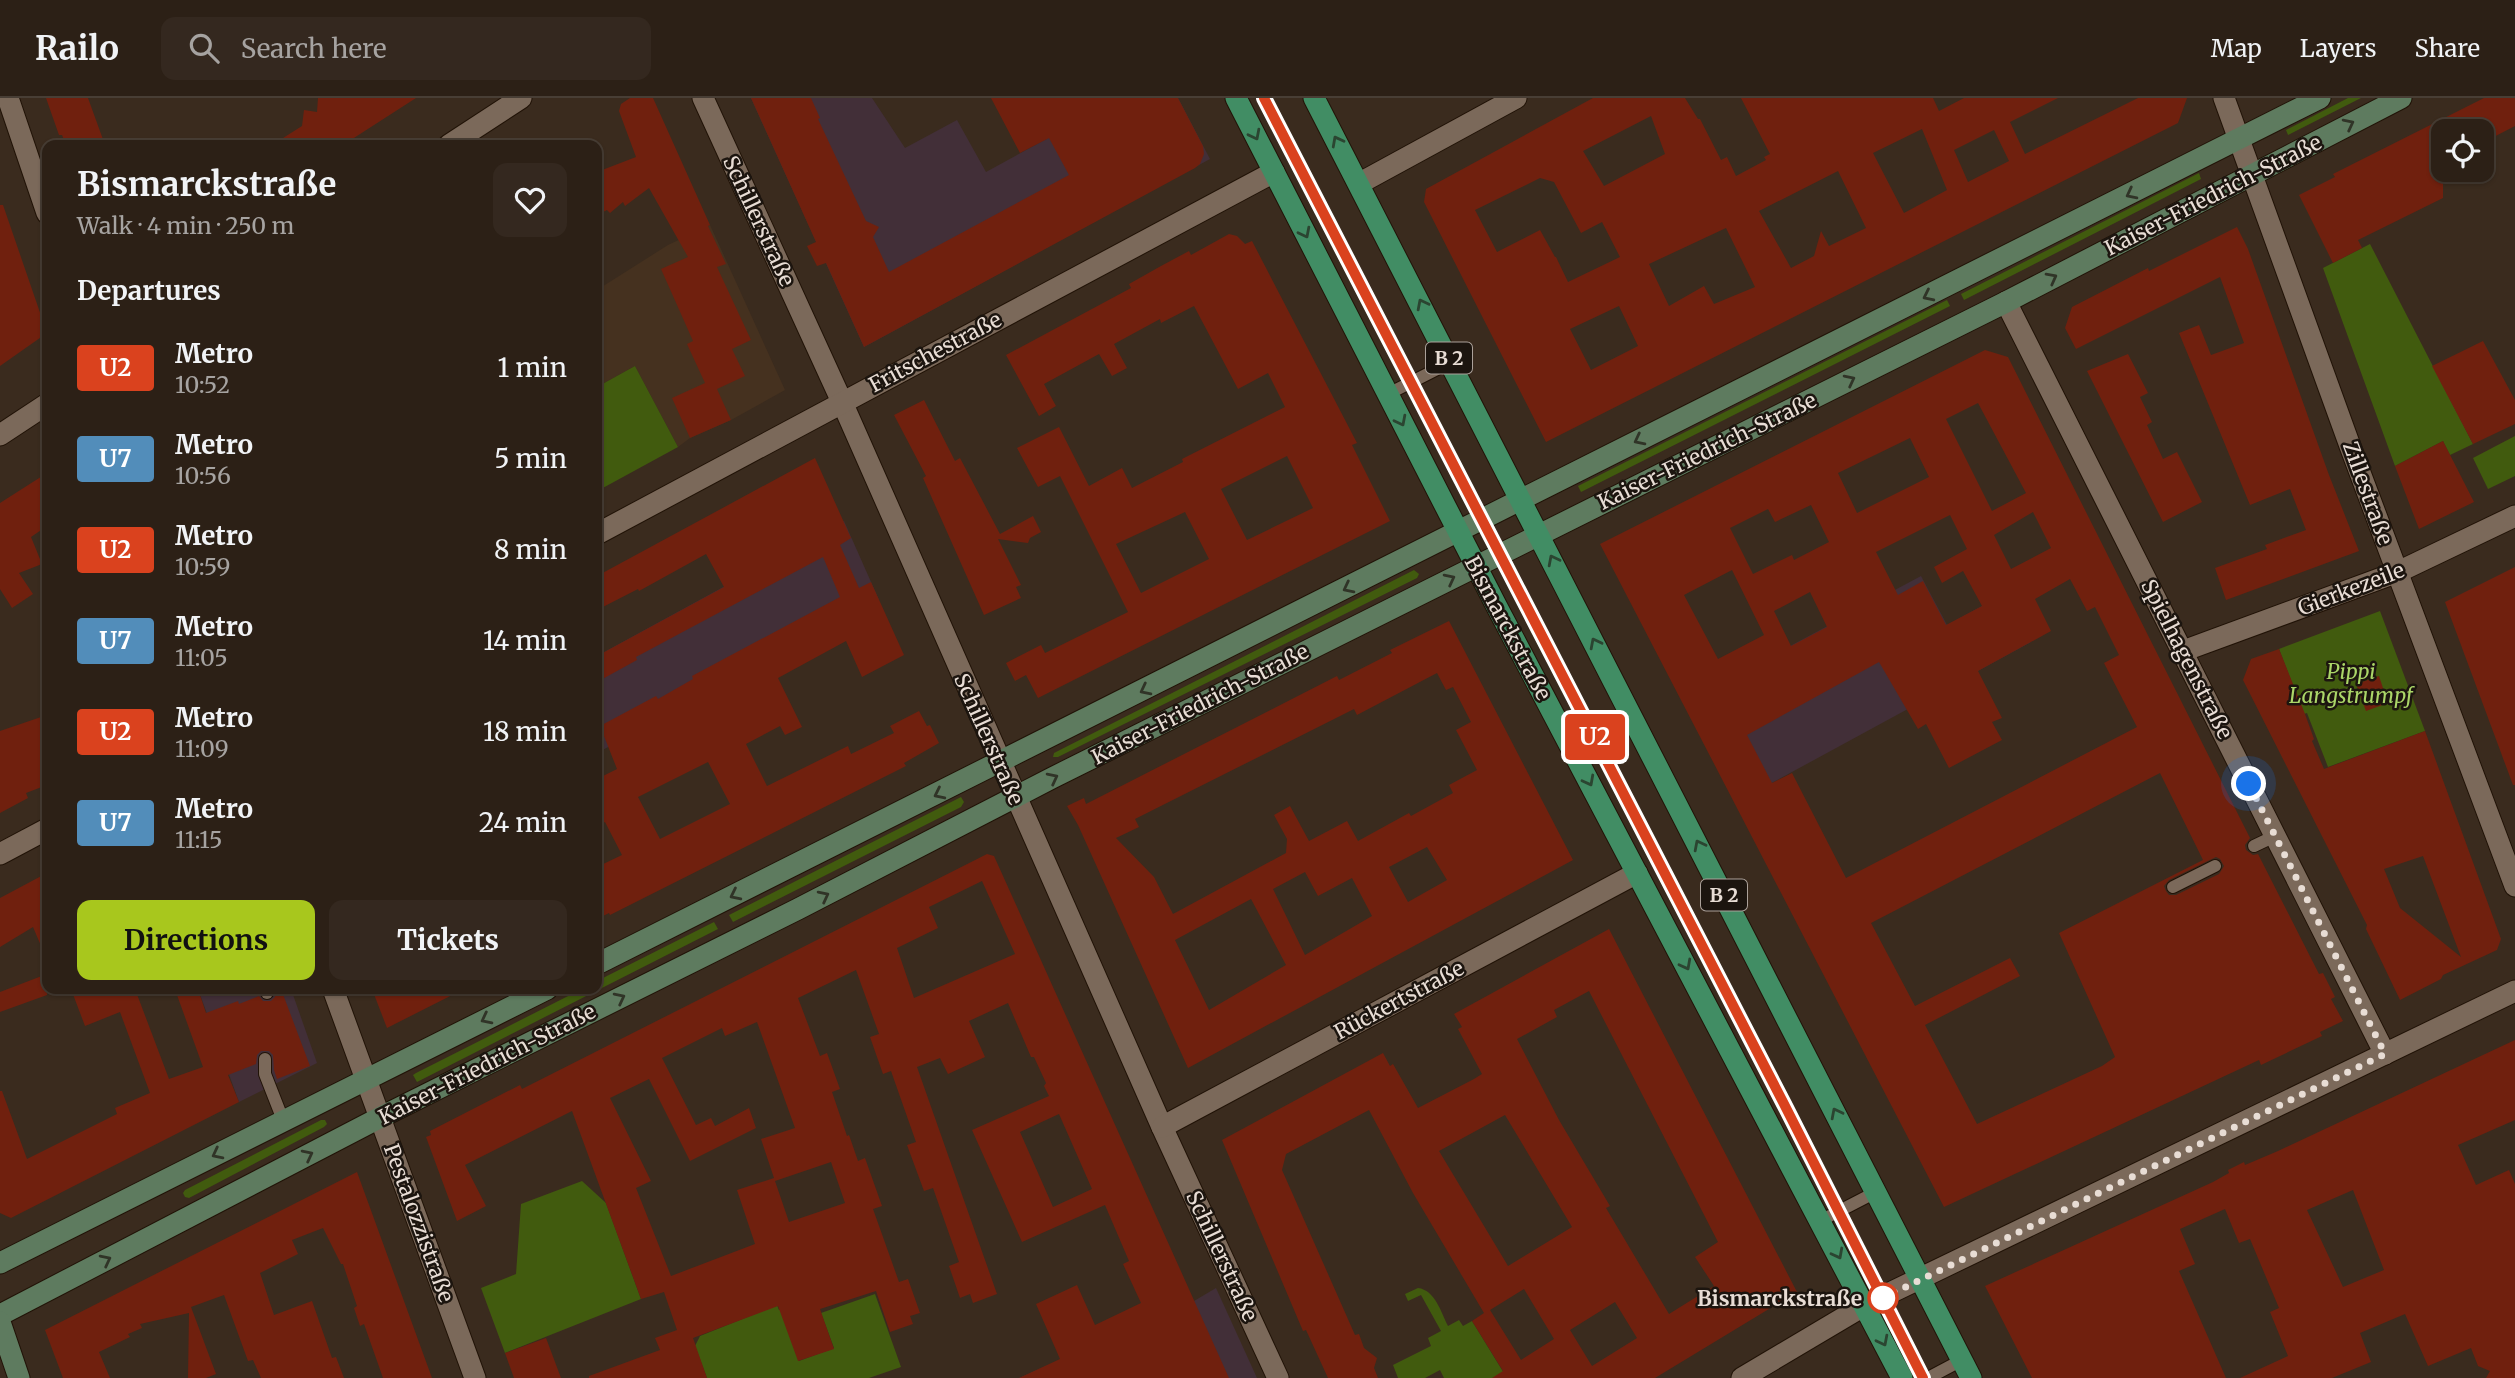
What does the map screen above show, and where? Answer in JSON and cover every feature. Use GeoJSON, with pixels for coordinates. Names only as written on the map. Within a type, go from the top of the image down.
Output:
{"type":"FeatureCollection","features":[{"type":"Feature","properties":{"kind":"main road","name":"Bismarckstraße"},"geometry":{"type":"LineString","coordinates":[[1236,98],[1458,532],[1902,1378]]}},
{"type":"Feature","properties":{"kind":"main road","name":"B 2"},"geometry":{"type":"LineString","coordinates":[[1314,98],[1967,1369]]}},
{"type":"Feature","properties":{"kind":"main road","name":"Kaiser-Friedrich-Straße"},"geometry":{"type":"LineString","coordinates":[[602,962],[2320,98]]}},
{"type":"Feature","properties":{"kind":"main road","name":"Kaiser-Friedrich-Straße"},"geometry":{"type":"LineString","coordinates":[[0,1315],[381,1117],[2006,302],[2401,98]]}},
{"type":"Feature","properties":{"kind":"main road","name":"Kaiser-Friedrich-Straße"},"geometry":{"type":"LineString","coordinates":[[0,1263],[537,994]]}},
{"type":"Feature","properties":{"kind":"main road"},"geometry":{"type":"LineString","coordinates":[[0,1322],[19,1378]]}},
{"type":"Feature","properties":{"kind":"street"},"geometry":{"type":"LineString","coordinates":[[8,98],[42,198]]}},
{"type":"Feature","properties":{"kind":"street"},"geometry":{"type":"LineString","coordinates":[[457,140],[521,98]]}},
{"type":"Feature","properties":{"kind":"street","name":"Schillerstraße"},"geometry":{"type":"LineString","coordinates":[[703,98],[842,402],[1162,1127],[1278,1378]]}},
{"type":"Feature","properties":{"kind":"street"},"geometry":{"type":"LineString","coordinates":[[1360,183],[1517,98]]}},
{"type":"Feature","properties":{"kind":"street","name":"Zillestraße"},"geometry":{"type":"LineString","coordinates":[[2224,98],[2515,886]]}},
{"type":"Feature","properties":{"kind":"street","name":"Fritschestraße"},"geometry":{"type":"LineString","coordinates":[[602,531],[1274,172]]}},
{"type":"Feature","properties":{"kind":"street","name":"Spielhagenstraße"},"geometry":{"type":"LineString","coordinates":[[2006,302],[2385,1054]]}},
{"type":"Feature","properties":{"kind":"street"},"geometry":{"type":"LineString","coordinates":[[0,435],[42,407]]}},
{"type":"Feature","properties":{"kind":"street","name":"Gierkezeile"},"geometry":{"type":"LineString","coordinates":[[2183,651],[2398,572],[2515,516]]}},
{"type":"Feature","properties":{"kind":"street"},"geometry":{"type":"LineString","coordinates":[[0,854],[42,832]]}},
{"type":"Feature","properties":{"kind":"street","name":"Rückertstraße"},"geometry":{"type":"LineString","coordinates":[[1162,1127],[1637,873]]}},
{"type":"Feature","properties":{"kind":"street"},"geometry":{"type":"LineString","coordinates":[[1742,1378],[1865,1305],[2515,991]]}},
{"type":"Feature","properties":{"kind":"street","name":"Pestalozzistraße"},"geometry":{"type":"LineString","coordinates":[[335,994],[475,1378]]}},
{"type":"Feature","properties":{"kind":"lane"},"geometry":{"type":"LineString","coordinates":[[1388,394],[1451,362]]}},
{"type":"Feature","properties":{"kind":"lane"},"geometry":{"type":"LineString","coordinates":[[2254,846],[2275,836]]}},
{"type":"Feature","properties":{"kind":"lane"},"geometry":{"type":"LineString","coordinates":[[2173,887],[2215,866]]}},
{"type":"Feature","properties":{"kind":"lane"},"geometry":{"type":"LineString","coordinates":[[265,1059],[265,1074],[283,1120]]}},
{"type":"Feature","properties":{"kind":"lane"},"geometry":{"type":"LineString","coordinates":[[1820,1221],[1876,1192]]}},
{"type":"Feature","properties":{"kind":"lane"},"geometry":{"type":"LineString","coordinates":[[1928,1378],[1967,1369]]}},
{"type":"Feature","properties":{"kind":"shaded area"},"geometry":{"type":"Polygon","coordinates":[[[751,98],[872,98],[905,148],[957,120],[986,172],[1121,98],[1178,98],[1210,159],[864,347],[751,98]]]}},
{"type":"Feature","properties":{"kind":"shaded area"},"geometry":{"type":"Polygon","coordinates":[[[710,225],[785,390],[731,420],[690,438],[678,447],[635,366],[602,384],[602,287],[668,245],[710,225]]]}},
{"type":"Feature","properties":{"kind":"shaded area"},"geometry":{"type":"Polygon","coordinates":[[[844,521],[879,600],[602,750],[602,653],[844,521]]]}},
{"type":"Feature","properties":{"kind":"shaded area"},"geometry":{"type":"Polygon","coordinates":[[[1921,576],[1947,625],[2006,593],[2031,642],[1735,803],[1736,675],[1921,576]]]}},
{"type":"Feature","properties":{"kind":"shaded area"},"geometry":{"type":"Polygon","coordinates":[[[200,994],[293,994],[317,1063],[239,1102],[200,994]]]}},
{"type":"Feature","properties":{"kind":"shaded area"},"geometry":{"type":"Polygon","coordinates":[[[1216,1288],[1257,1378],[1019,1378],[1194,1301],[1216,1288]]]}},
{"type":"Feature","properties":{"kind":"green space"},"geometry":{"type":"Polygon","coordinates":[[[2348,98],[2361,98],[2288,135],[2286,130],[2348,98]]]}},
{"type":"Feature","properties":{"kind":"green space"},"geometry":{"type":"Polygon","coordinates":[[[2199,173],[2201,179],[1964,300],[1961,294],[2199,173]]]}},
{"type":"Feature","properties":{"kind":"green space"},"geometry":{"type":"Polygon","coordinates":[[[2370,244],[2473,444],[2450,455],[2443,441],[2395,466],[2323,268],[2370,244]]]}},
{"type":"Feature","properties":{"kind":"green space"},"geometry":{"type":"Polygon","coordinates":[[[1947,300],[1950,306],[1581,492],[1578,486],[1947,300]]]}},
{"type":"Feature","properties":{"kind":"green space"},"geometry":{"type":"Polygon","coordinates":[[[635,366],[678,447],[602,488],[602,384],[635,366]]]}},
{"type":"Feature","properties":{"kind":"green space"},"geometry":{"type":"Polygon","coordinates":[[[2515,436],[2515,476],[2488,489],[2473,458],[2515,436]]]}},
{"type":"Feature","properties":{"kind":"green space"},"geometry":{"type":"Polygon","coordinates":[[[1414,570],[1419,574],[1417,578],[1058,757],[1053,757],[1054,753],[1414,570]]]}},
{"type":"Feature","properties":{"kind":"green space","name":"Pippi Langstrumpf"},"geometry":{"type":"Polygon","coordinates":[[[2380,611],[2425,731],[2328,767],[2279,649],[2380,611]]]}},
{"type":"Feature","properties":{"kind":"green space"},"geometry":{"type":"Polygon","coordinates":[[[961,797],[964,802],[961,807],[733,922],[729,915],[961,797]]]}},
{"type":"Feature","properties":{"kind":"green space"},"geometry":{"type":"Polygon","coordinates":[[[714,922],[718,929],[602,988],[602,978],[714,922]]]}},
{"type":"Feature","properties":{"kind":"green space"},"geometry":{"type":"Polygon","coordinates":[[[572,994],[590,994],[417,1082],[413,1075],[572,994]]]}},
{"type":"Feature","properties":{"kind":"green space"},"geometry":{"type":"Polygon","coordinates":[[[325,1120],[327,1124],[324,1127],[189,1198],[185,1197],[185,1190],[325,1120]]]}},
{"type":"Feature","properties":{"kind":"green space"},"geometry":{"type":"Polygon","coordinates":[[[582,1181],[606,1203],[641,1299],[505,1353],[481,1288],[516,1274],[521,1204],[582,1181]]]}},
{"type":"Feature","properties":{"kind":"green space"},"geometry":{"type":"Polygon","coordinates":[[[1418,1288],[1433,1297],[1448,1326],[1459,1320],[1463,1326],[1472,1321],[1507,1378],[1444,1378],[1440,1370],[1425,1378],[1398,1378],[1393,1365],[1431,1346],[1428,1338],[1441,1331],[1421,1295],[1408,1301],[1405,1294],[1418,1288]]]}},
{"type":"Feature","properties":{"kind":"green space"},"geometry":{"type":"Polygon","coordinates":[[[875,1294],[901,1367],[869,1378],[707,1378],[695,1346],[700,1336],[777,1305],[779,1310],[791,1306],[789,1334],[799,1361],[834,1348],[821,1313],[875,1294]]]}},
{"type":"Feature","properties":{"kind":"building"},"geometry":{"type":"Polygon","coordinates":[[[46,98],[88,98],[103,140],[64,140],[62,135],[59,135],[46,98]]]}},
{"type":"Feature","properties":{"kind":"building"},"geometry":{"type":"Polygon","coordinates":[[[318,98],[416,98],[351,140],[280,140],[302,126],[304,110],[317,112],[318,98]]]}},
{"type":"Feature","properties":{"kind":"building"},"geometry":{"type":"Polygon","coordinates":[[[630,98],[653,98],[726,264],[717,267],[751,340],[732,349],[745,376],[717,389],[731,420],[690,438],[672,398],[705,383],[687,344],[693,341],[661,269],[688,257],[649,188],[625,206],[623,202],[610,213],[607,210],[602,212],[602,170],[636,157],[619,111],[621,104],[630,98]]]}},
{"type":"Feature","properties":{"kind":"building"},"geometry":{"type":"Polygon","coordinates":[[[751,98],[811,98],[820,118],[818,119],[866,221],[879,227],[873,237],[889,272],[1069,175],[1049,138],[1020,153],[991,98],[1178,98],[1203,146],[1204,154],[1195,168],[864,347],[826,263],[817,266],[807,246],[816,242],[751,98]]]}},
{"type":"Feature","properties":{"kind":"building"},"geometry":{"type":"Polygon","coordinates":[[[1593,98],[1685,98],[1700,119],[1721,160],[1727,157],[1736,176],[1766,160],[1764,157],[1770,154],[1741,98],[1933,98],[1939,111],[1964,98],[2058,98],[2010,122],[2025,154],[2138,98],[2187,98],[2178,123],[1546,442],[1424,202],[1426,189],[1593,98]],[[1651,116],[1583,151],[1604,186],[1665,154],[1651,116]],[[1922,129],[1873,153],[1904,213],[1947,190],[1922,129]],[[1994,130],[1954,150],[1968,182],[2009,161],[1994,130]],[[1838,171],[1759,211],[1791,268],[1814,256],[1821,231],[1829,246],[1866,228],[1838,171]],[[1540,178],[1475,210],[1497,252],[1540,230],[1568,282],[1620,257],[1602,222],[1581,233],[1554,182],[1540,178]],[[1726,228],[1649,264],[1669,306],[1704,286],[1714,304],[1755,287],[1726,228]],[[1619,306],[1570,329],[1591,370],[1638,346],[1619,306]]]}},
{"type":"Feature","properties":{"kind":"building"},"geometry":{"type":"Polygon","coordinates":[[[2484,98],[2515,98],[2515,126],[2494,137],[2494,119],[2442,119],[2484,98]]]}},
{"type":"Feature","properties":{"kind":"building"},"geometry":{"type":"Polygon","coordinates":[[[2431,125],[2431,182],[2443,182],[2443,198],[2358,240],[2362,248],[2333,263],[2299,195],[2335,177],[2333,174],[2431,125]]]}},
{"type":"Feature","properties":{"kind":"building"},"geometry":{"type":"Polygon","coordinates":[[[0,205],[3,205],[42,318],[42,337],[0,366],[0,205]]]}},
{"type":"Feature","properties":{"kind":"building"},"geometry":{"type":"Polygon","coordinates":[[[2237,227],[2248,249],[2359,551],[2226,600],[2215,568],[2267,549],[2265,545],[2306,530],[2290,489],[2250,505],[2179,333],[2199,325],[2211,355],[2244,343],[2220,277],[2076,349],[2065,328],[2072,307],[2237,227]]]}},
{"type":"Feature","properties":{"kind":"building"},"geometry":{"type":"Polygon","coordinates":[[[1229,234],[1237,236],[1245,244],[1252,241],[1357,443],[1352,445],[1390,521],[1038,698],[1026,675],[1015,681],[1006,663],[1041,645],[1045,653],[1128,612],[1060,476],[1038,487],[1017,448],[1059,427],[1089,486],[1122,468],[1132,488],[1183,462],[1182,459],[1285,407],[1268,373],[1238,389],[1194,306],[1161,323],[1160,319],[1114,344],[1127,368],[1112,376],[1099,354],[1044,384],[1056,406],[1039,416],[1006,355],[1131,288],[1129,284],[1161,266],[1189,251],[1191,255],[1229,234]],[[1287,456],[1221,489],[1247,540],[1313,508],[1287,456]],[[1185,512],[1116,544],[1141,593],[1209,559],[1185,512]]]}},
{"type":"Feature","properties":{"kind":"building"},"geometry":{"type":"Polygon","coordinates":[[[2483,341],[2515,400],[2515,424],[2473,444],[2432,366],[2483,341]]]}},
{"type":"Feature","properties":{"kind":"building"},"geometry":{"type":"Polygon","coordinates":[[[1985,350],[2008,357],[2250,838],[2245,845],[2246,850],[2253,855],[2258,854],[2319,974],[2323,973],[2335,997],[2331,999],[2343,1021],[2320,1032],[2322,1036],[2261,1065],[2259,1060],[1944,1207],[1600,544],[1985,350]],[[1978,403],[1946,419],[1992,511],[2026,493],[1978,403]],[[1910,438],[1838,473],[1857,513],[1929,477],[1910,438]],[[1811,505],[1775,522],[1768,509],[1730,528],[1753,574],[1792,555],[1794,560],[1829,542],[1811,505]],[[2033,512],[1994,535],[2011,569],[2051,548],[2033,512]],[[1950,515],[1876,552],[1898,595],[1923,581],[1946,625],[1982,606],[1963,571],[1942,583],[1934,567],[1967,549],[1950,515]],[[1732,570],[1684,595],[1718,659],[1764,635],[1732,570]],[[2070,579],[2035,599],[2051,631],[1978,671],[2002,718],[1992,722],[2002,740],[1949,768],[1926,724],[1918,729],[1879,662],[1747,735],[1772,783],[1792,773],[1846,878],[2137,727],[2104,663],[2119,655],[2095,607],[2087,611],[2070,579]],[[1810,592],[1774,611],[1791,646],[1827,627],[1810,592]],[[2160,773],[1871,923],[1915,1006],[2010,958],[2020,976],[1925,1025],[1977,1124],[2102,1066],[2115,1057],[2059,933],[2203,860],[2160,773]],[[2216,857],[2169,880],[2164,886],[2169,895],[2176,895],[2219,874],[2224,866],[2216,857]]]}},
{"type":"Feature","properties":{"kind":"building"},"geometry":{"type":"Polygon","coordinates":[[[2128,354],[2148,393],[2140,397],[2152,422],[2147,425],[2163,459],[2177,452],[2202,502],[2163,522],[2087,371],[2128,354]]]}},
{"type":"Feature","properties":{"kind":"building"},"geometry":{"type":"Polygon","coordinates":[[[924,400],[955,461],[960,458],[1000,534],[1033,516],[1041,532],[1030,538],[1028,543],[998,539],[1021,585],[1016,587],[1021,598],[984,615],[923,478],[926,476],[894,415],[924,400]]]}},
{"type":"Feature","properties":{"kind":"building"},"geometry":{"type":"Polygon","coordinates":[[[2443,441],[2474,502],[2419,529],[2395,466],[2443,441]]]}},
{"type":"Feature","properties":{"kind":"building"},"geometry":{"type":"Polygon","coordinates":[[[815,458],[851,538],[840,545],[859,588],[871,582],[904,655],[862,677],[846,641],[778,678],[802,727],[785,735],[780,726],[746,744],[767,786],[848,746],[851,754],[894,733],[890,726],[919,711],[939,743],[904,763],[906,766],[610,915],[609,913],[602,916],[602,865],[622,855],[605,822],[602,824],[602,776],[617,769],[602,725],[656,696],[658,699],[693,679],[692,676],[840,597],[823,557],[636,657],[637,660],[602,679],[602,653],[724,587],[706,554],[639,591],[638,589],[602,607],[602,573],[815,458]],[[708,762],[638,797],[660,839],[730,804],[708,762]]]}},
{"type":"Feature","properties":{"kind":"building"},"geometry":{"type":"Polygon","coordinates":[[[42,476],[42,529],[31,537],[42,564],[19,573],[33,594],[12,608],[0,589],[0,503],[42,476]]]}},
{"type":"Feature","properties":{"kind":"building"},"geometry":{"type":"Polygon","coordinates":[[[2515,567],[2515,785],[2513,785],[2445,602],[2515,567]]]}},
{"type":"Feature","properties":{"kind":"building"},"geometry":{"type":"Polygon","coordinates":[[[1449,621],[1573,860],[1188,1068],[1067,806],[1084,798],[1086,804],[1337,676],[1339,680],[1392,653],[1390,650],[1449,621]],[[1437,673],[1357,715],[1354,709],[1135,819],[1139,827],[1116,838],[1154,877],[1173,914],[1286,853],[1287,839],[1274,815],[1290,806],[1309,841],[1347,821],[1358,841],[1453,793],[1449,785],[1477,770],[1456,730],[1471,722],[1453,687],[1446,690],[1437,673]],[[1427,847],[1389,867],[1408,902],[1447,880],[1427,847]],[[1305,872],[1273,889],[1305,955],[1372,916],[1352,878],[1318,896],[1305,872]],[[1251,899],[1175,940],[1209,1010],[1286,965],[1251,899]]]}},
{"type":"Feature","properties":{"kind":"building"},"geometry":{"type":"Polygon","coordinates":[[[2279,649],[2324,769],[2425,731],[2501,939],[2497,950],[2443,975],[2441,979],[2400,1000],[2366,929],[2367,925],[2243,680],[2251,659],[2279,649]],[[2423,856],[2384,869],[2400,908],[2461,957],[2423,856]]]}},
{"type":"Feature","properties":{"kind":"building"},"geometry":{"type":"Polygon","coordinates":[[[2379,676],[2388,703],[2366,711],[2356,684],[2379,676]]]}},
{"type":"Feature","properties":{"kind":"building"},"geometry":{"type":"Polygon","coordinates":[[[42,717],[42,787],[26,793],[28,798],[0,813],[0,731],[42,717]]]}},
{"type":"Feature","properties":{"kind":"building"},"geometry":{"type":"Polygon","coordinates":[[[987,854],[994,856],[1229,1378],[1019,1378],[1060,1359],[1036,1304],[1077,1285],[1095,1325],[1141,1303],[1123,1264],[1129,1261],[1105,1205],[1022,1242],[972,1130],[1049,1096],[1044,1086],[1046,1083],[1034,1057],[1031,1057],[1008,1003],[969,1021],[985,1057],[948,1074],[940,1058],[917,1067],[997,1294],[973,1303],[970,1294],[960,1298],[949,1266],[959,1262],[933,1188],[924,1191],[907,1145],[916,1142],[891,1071],[883,1074],[870,1037],[879,1034],[856,970],[798,998],[820,1056],[827,1053],[840,1089],[832,1092],[847,1136],[849,1135],[858,1161],[865,1158],[882,1206],[873,1209],[899,1282],[908,1279],[920,1313],[910,1316],[913,1324],[890,1332],[876,1291],[820,1309],[834,1349],[798,1361],[778,1306],[693,1338],[707,1378],[589,1378],[660,1350],[655,1338],[677,1330],[664,1292],[641,1299],[572,1111],[465,1165],[486,1206],[457,1221],[426,1137],[431,1135],[430,1131],[520,1085],[522,1089],[987,854]],[[982,881],[929,907],[938,928],[897,948],[914,998],[1015,954],[982,881]],[[757,1022],[725,1036],[722,1028],[662,1058],[696,1125],[711,1118],[715,1126],[749,1108],[756,1128],[690,1161],[649,1079],[610,1098],[651,1181],[636,1188],[671,1276],[755,1244],[737,1190],[774,1178],[761,1139],[795,1128],[757,1022]],[[1059,1114],[1020,1132],[1053,1207],[1092,1189],[1059,1114]],[[831,1162],[775,1181],[789,1222],[845,1203],[831,1162]]]}},
{"type":"Feature","properties":{"kind":"building"},"geometry":{"type":"Polygon","coordinates":[[[42,876],[42,948],[33,927],[0,947],[0,898],[42,876]]]}},
{"type":"Feature","properties":{"kind":"building"},"geometry":{"type":"Polygon","coordinates":[[[1609,929],[1797,1292],[1655,1378],[1492,1378],[1503,1371],[1472,1321],[1484,1313],[1413,1193],[1369,1110],[1286,1154],[1282,1170],[1355,1335],[1359,1334],[1364,1348],[1377,1358],[1374,1368],[1378,1378],[1328,1378],[1306,1330],[1303,1331],[1222,1140],[1383,1053],[1390,1066],[1393,1064],[1418,1108],[1474,1079],[1482,1074],[1458,1029],[1462,1027],[1454,1014],[1609,929]],[[1589,991],[1554,1010],[1557,1017],[1517,1039],[1559,1120],[1610,1206],[1606,1208],[1669,1314],[1714,1286],[1695,1257],[1718,1242],[1589,991]],[[1505,1115],[1439,1151],[1508,1266],[1572,1227],[1505,1115]],[[1524,1289],[1490,1310],[1521,1360],[1554,1339],[1524,1289]],[[1615,1302],[1570,1330],[1592,1366],[1637,1338],[1615,1302]]]}},
{"type":"Feature","properties":{"kind":"building"},"geometry":{"type":"Polygon","coordinates":[[[42,976],[42,994],[47,995],[0,1012],[0,992],[42,976]]]}},
{"type":"Feature","properties":{"kind":"building"},"geometry":{"type":"Polygon","coordinates":[[[73,994],[137,994],[169,1079],[203,1067],[177,995],[200,994],[206,1013],[238,1001],[239,1004],[259,996],[263,1001],[271,1001],[275,994],[283,994],[310,1066],[277,1079],[273,1055],[269,1051],[261,1051],[257,1055],[256,1064],[228,1075],[239,1102],[11,1218],[0,1213],[0,1091],[27,1159],[117,1114],[115,1108],[150,1093],[120,1012],[85,1026],[73,994]]]}},
{"type":"Feature","properties":{"kind":"building"},"geometry":{"type":"Polygon","coordinates":[[[374,994],[454,994],[387,1028],[374,994]]]}},
{"type":"Feature","properties":{"kind":"building"},"geometry":{"type":"Polygon","coordinates":[[[2515,1040],[2515,1120],[2458,1145],[2476,1185],[2509,1170],[2515,1184],[2515,1378],[2486,1378],[2490,1371],[2478,1366],[2471,1348],[2428,1366],[2405,1314],[2360,1333],[2371,1362],[2332,1378],[2240,1378],[2288,1356],[2270,1312],[2279,1308],[2250,1239],[2239,1243],[2225,1209],[2180,1229],[2195,1264],[2179,1271],[2226,1378],[2032,1378],[1985,1286],[2213,1182],[2244,1162],[2245,1165],[2515,1040]],[[2353,1190],[2307,1210],[2343,1287],[2384,1270],[2353,1190]]]}},
{"type":"Feature","properties":{"kind":"building"},"geometry":{"type":"Polygon","coordinates":[[[357,1172],[432,1378],[383,1378],[364,1324],[360,1326],[354,1308],[357,1306],[343,1264],[323,1228],[292,1240],[298,1254],[260,1273],[274,1315],[312,1301],[332,1358],[336,1357],[344,1378],[261,1378],[253,1360],[248,1361],[224,1295],[191,1307],[216,1374],[206,1378],[188,1378],[189,1313],[140,1324],[142,1328],[128,1334],[130,1337],[99,1352],[110,1378],[63,1378],[45,1330],[357,1172]]]}},
{"type":"Feature","properties":{"kind":"building"},"geometry":{"type":"Polygon","coordinates":[[[546,1338],[561,1378],[514,1378],[505,1353],[546,1338]]]}},
{"type":"Feature","properties":{"kind":"metro line","name":"U2"},"geometry":{"type":"LineString","coordinates":[[1264,98],[1923,1378]]}},
{"type":"Feature","properties":{"kind":"place","name":"Bismarckstraße"},"geometry":{"type":"Point","coordinates":[1883,1298]}},
{"type":"Feature","properties":{"kind":"route"},"geometry":{"type":"LineString","coordinates":[[1883,1298],[2385,1054],[2249,784]]}}]}
